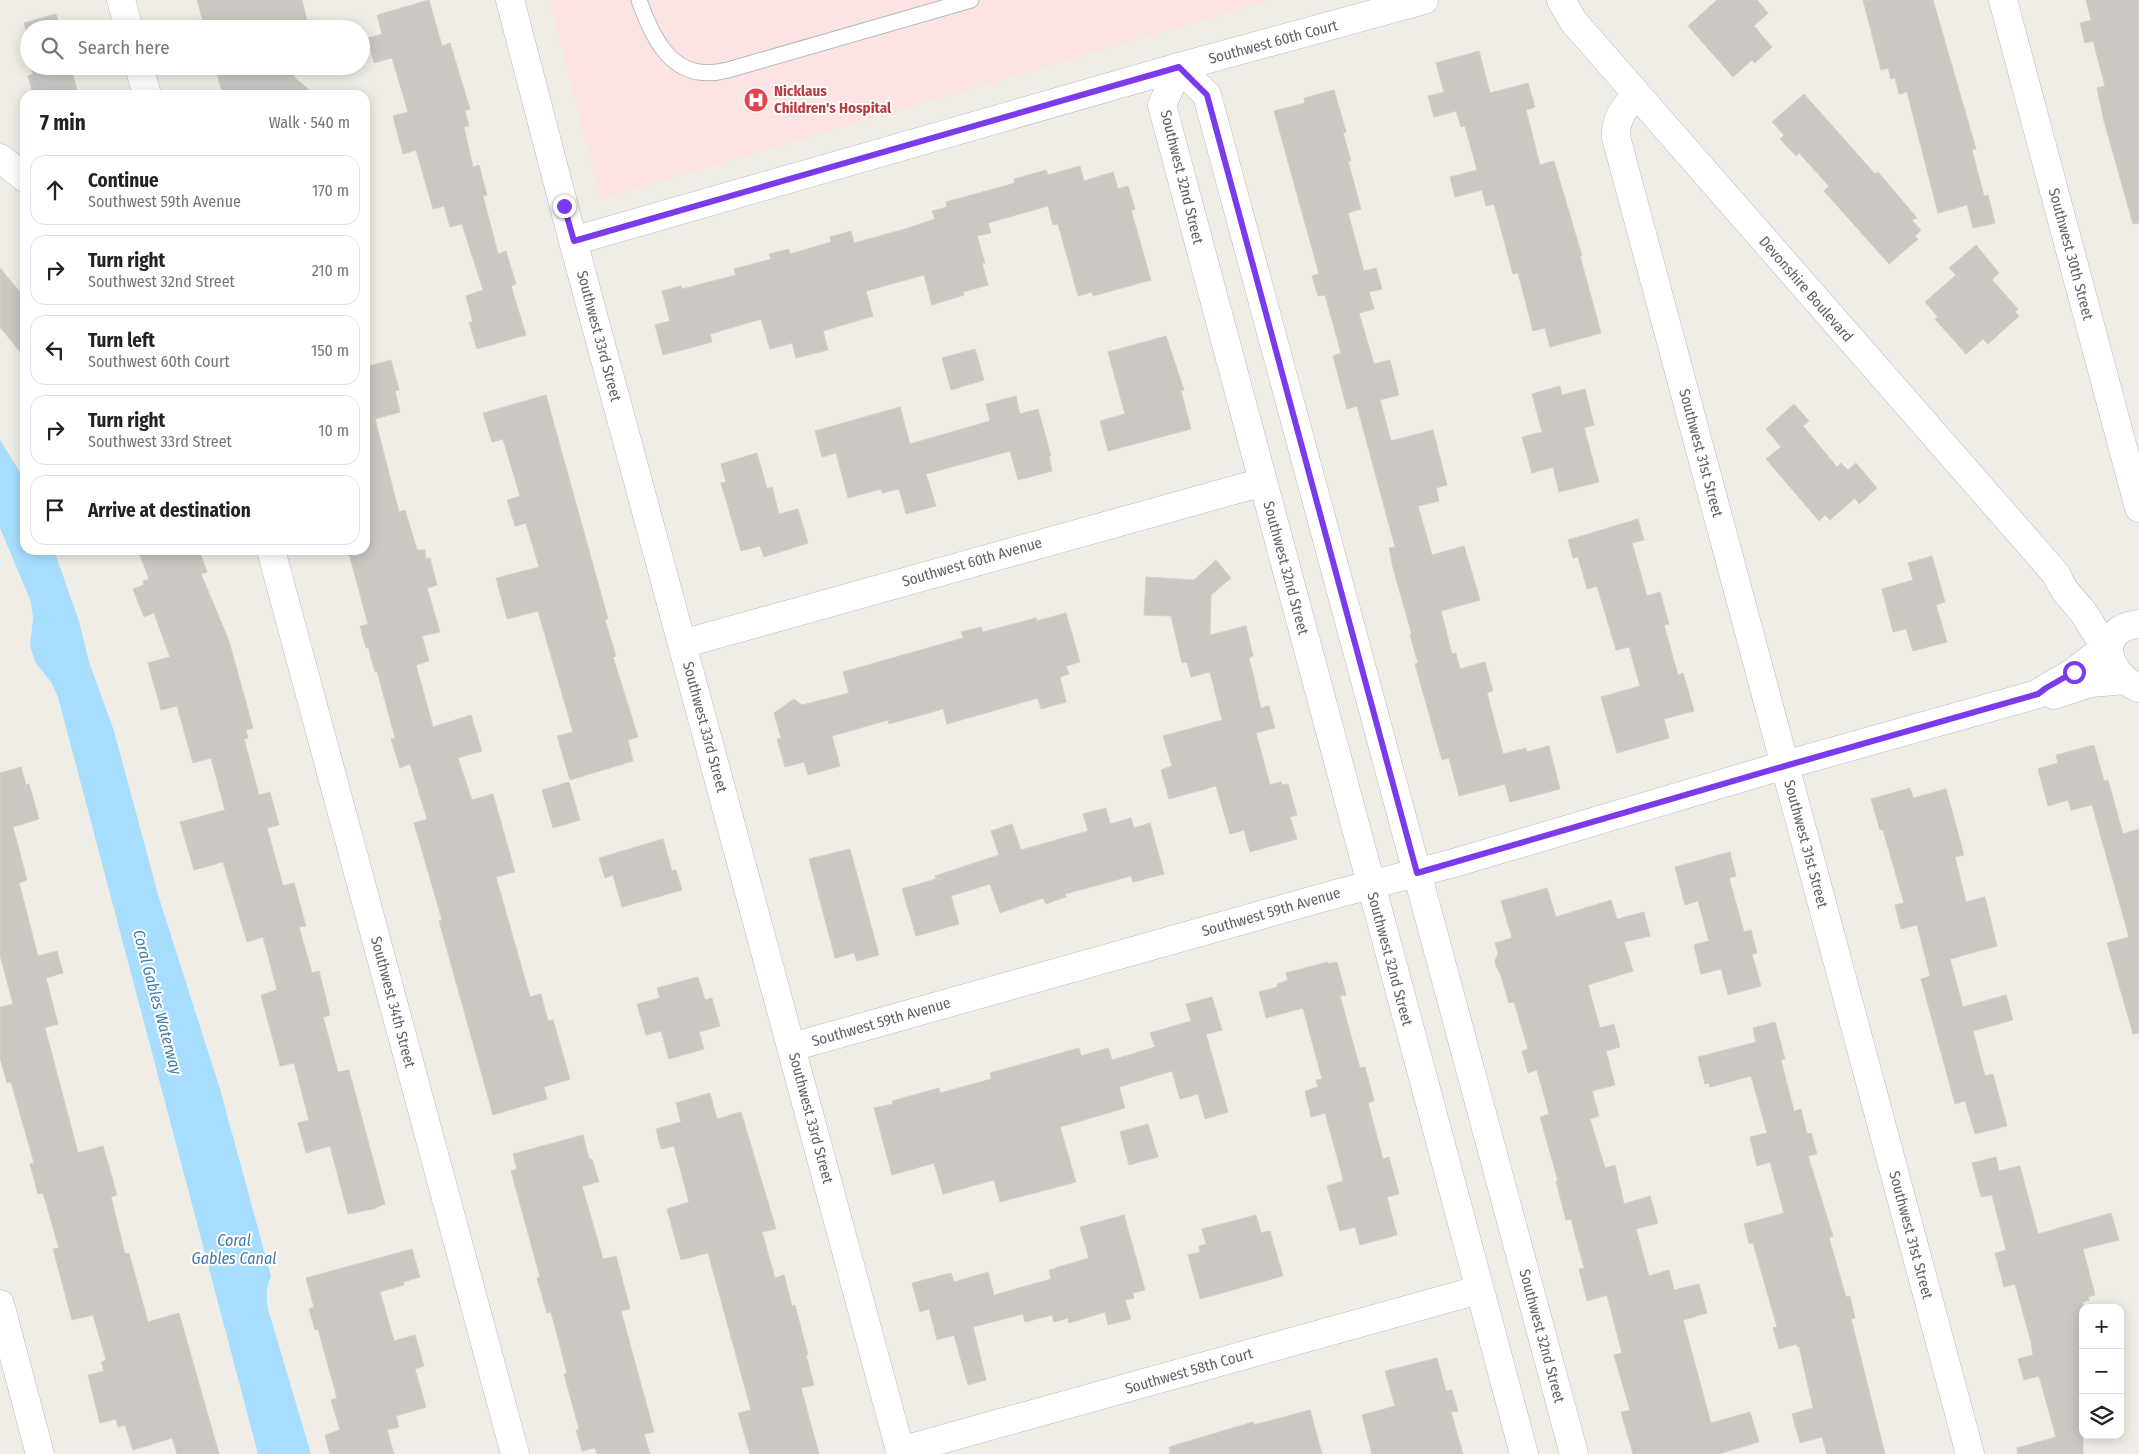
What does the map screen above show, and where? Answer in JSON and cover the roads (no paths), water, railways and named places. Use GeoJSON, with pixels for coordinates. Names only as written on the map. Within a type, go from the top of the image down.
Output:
{"type":"FeatureCollection","features":[{"type":"Feature","properties":{"kind":"street"},"geometry":{"type":"LineString","coordinates":[[121,0],[127,20]]}},
{"type":"Feature","properties":{"kind":"street","name":"Southwest 33rd Street"},"geometry":{"type":"LineString","coordinates":[[510,0],[901,1453]]}},
{"type":"Feature","properties":{"kind":"street","name":"Southwest 60th Court"},"geometry":{"type":"LineString","coordinates":[[574,241],[1179,67],[1424,0]]}},
{"type":"Feature","properties":{"kind":"street","name":"Devonshire Boulevard"},"geometry":{"type":"LineString","coordinates":[[1561,0],[1572,21],[2056,574],[2063,590],[2083,613],[2098,638],[2109,648]]}},
{"type":"Feature","properties":{"kind":"street","name":"Southwest 30th Street"},"geometry":{"type":"LineString","coordinates":[[2003,0],[2139,508]]}},
{"type":"Feature","properties":{"kind":"street","name":"Southwest 32nd Street"},"geometry":{"type":"LineString","coordinates":[[1524,1454],[1478,1290],[1162,105],[1179,67],[1207,95],[1574,1454]]}},
{"type":"Feature","properties":{"kind":"street"},"geometry":{"type":"LineString","coordinates":[[141,75],[146,90]]}},
{"type":"Feature","properties":{"kind":"street","name":"Southwest 31st Street"},"geometry":{"type":"LineString","coordinates":[[1636,95],[1618,118],[1616,138],[1970,1454]]}},
{"type":"Feature","properties":{"kind":"street"},"geometry":{"type":"LineString","coordinates":[[0,158],[20,174]]}},
{"type":"Feature","properties":{"kind":"street","name":"Southwest 60th Avenue"},"geometry":{"type":"LineString","coordinates":[[682,644],[1263,482]]}},
{"type":"Feature","properties":{"kind":"street","name":"Southwest 34th Street"},"geometry":{"type":"LineString","coordinates":[[271,555],[515,1454]]}},
{"type":"Feature","properties":{"kind":"street","name":"Devonshire Boulevard"},"geometry":{"type":"LineString","coordinates":[[2056,574],[2069,580],[2102,611],[2137,624]]}},
{"type":"Feature","properties":{"kind":"street"},"geometry":{"type":"LineString","coordinates":[[2132,684],[2113,665],[2109,648],[2117,631],[2137,624]]}},
{"type":"Feature","properties":{"kind":"street","name":"Southwest 59th Avenue"},"geometry":{"type":"LineString","coordinates":[[792,1047],[1417,873],[2038,694],[2074,672],[2096,653],[2109,648]]}},
{"type":"Feature","properties":{"kind":"street","name":"Southwest 59th Avenue"},"geometry":{"type":"LineString","coordinates":[[2038,694],[2049,696],[2091,684],[2132,684]]}},
{"type":"Feature","properties":{"kind":"street","name":"Southwest 58th Court"},"geometry":{"type":"LineString","coordinates":[[901,1453],[1478,1290]]}},
{"type":"Feature","properties":{"kind":"street"},"geometry":{"type":"LineString","coordinates":[[0,1304],[40,1454]]}},
{"type":"Feature","properties":{"kind":"lane"},"geometry":{"type":"LineString","coordinates":[[640,0],[647,22],[659,45],[672,60],[689,70],[704,73],[728,70],[971,0]]}},
{"type":"Feature","properties":{"kind":"water","name":"Coral Gables Canal"},"geometry":{"type":"Polygon","coordinates":[[[0,440],[20,472],[20,555],[56,555],[79,621],[89,662],[114,731],[159,898],[220,1089],[271,1276],[267,1292],[268,1309],[311,1454],[258,1454],[58,697],[51,682],[35,662],[30,646],[33,618],[31,602],[0,528],[0,440]]]}},
{"type":"Feature","properties":{"kind":"place","name":"Nicklaus Children's Hospital"},"geometry":{"type":"Point","coordinates":[756,100]}},
{"type":"Feature","properties":{"kind":"water label","name":"Coral Gables Waterway"},"geometry":{"type":"Point","coordinates":[158,1002]}}]}
